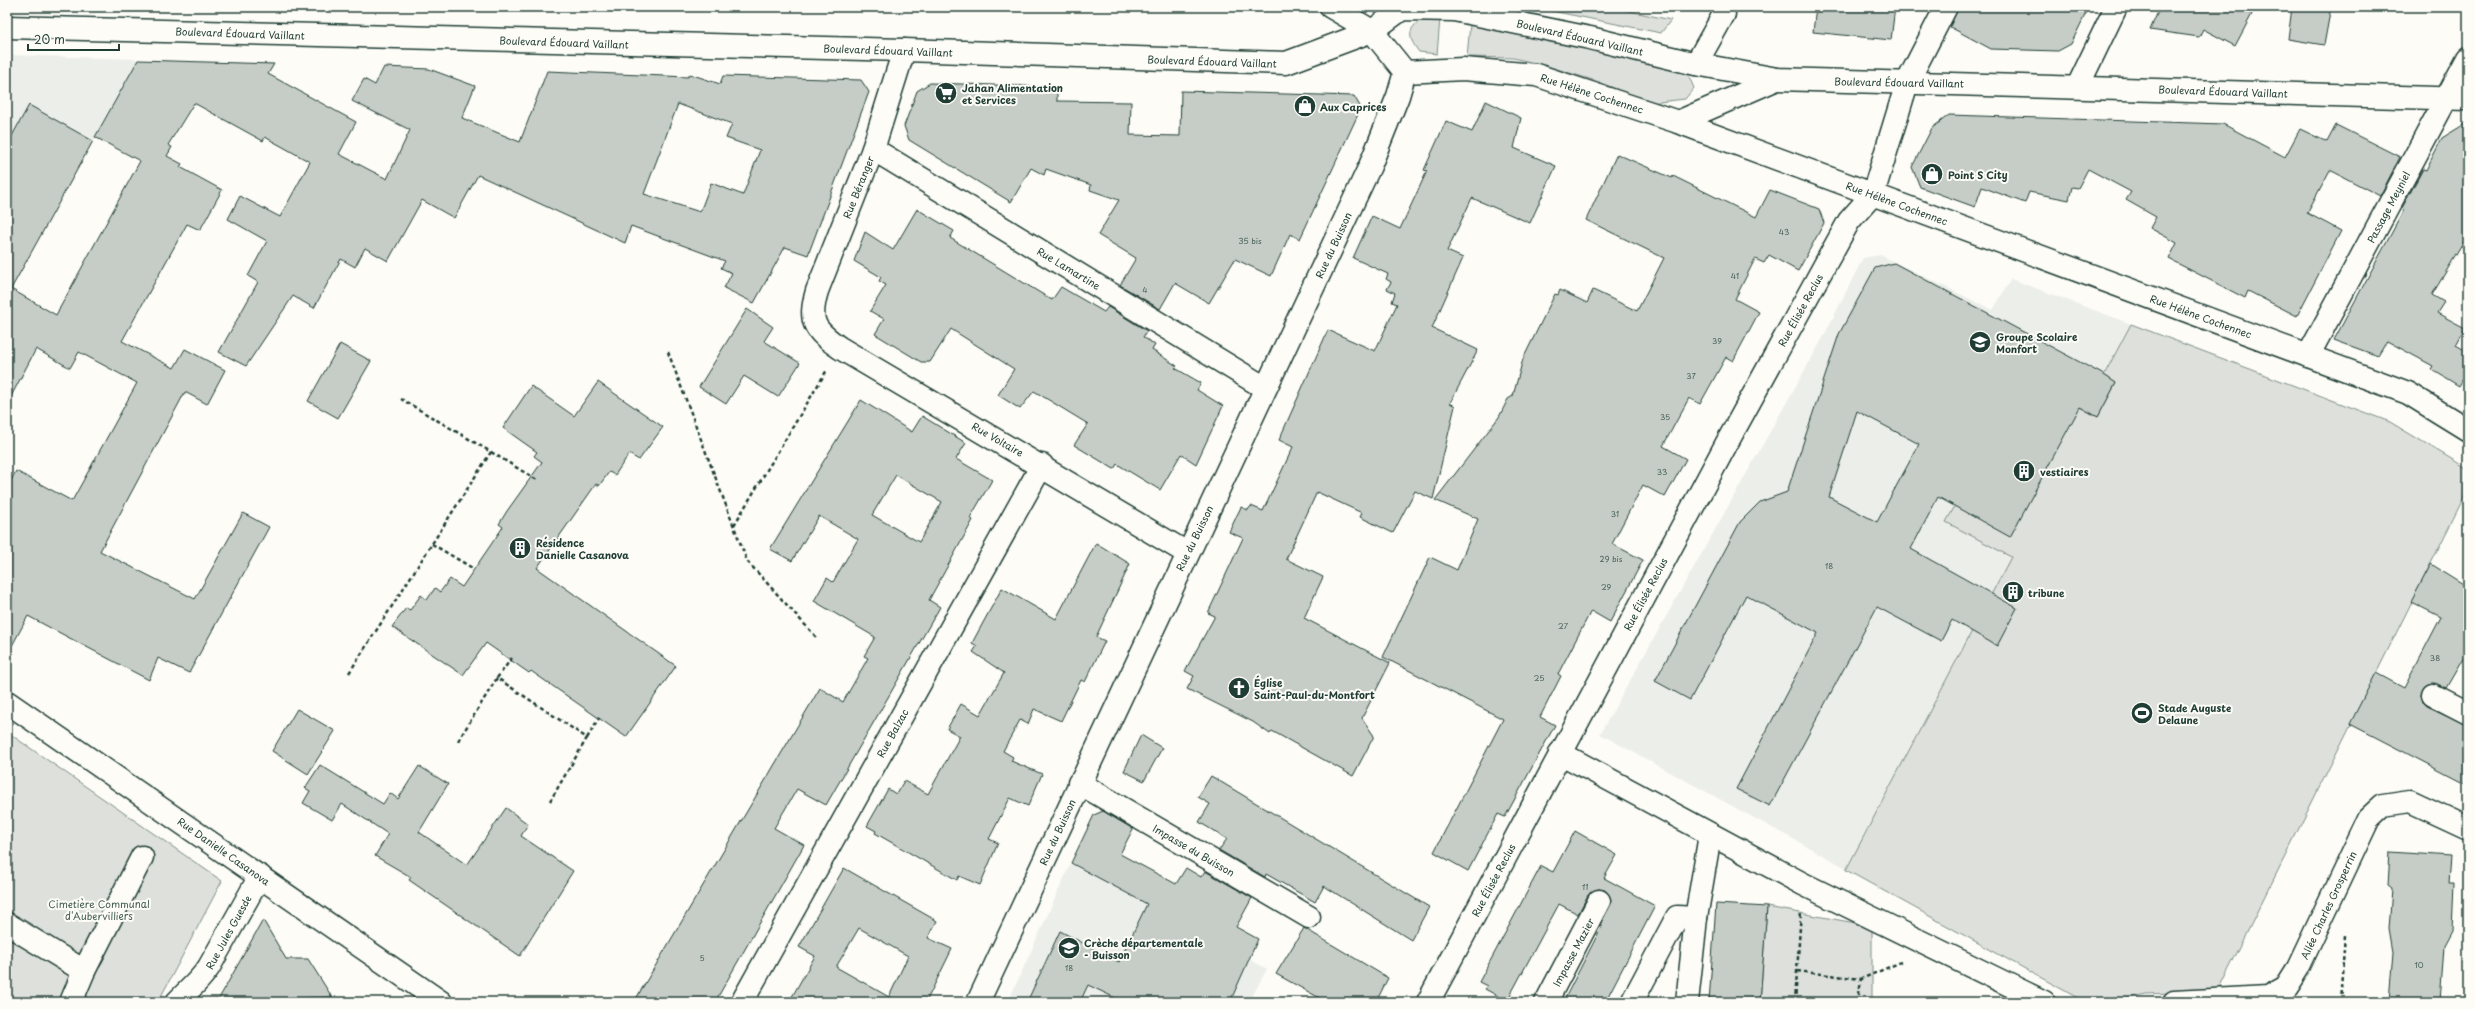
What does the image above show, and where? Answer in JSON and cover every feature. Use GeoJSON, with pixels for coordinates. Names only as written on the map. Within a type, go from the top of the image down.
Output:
{"type":"FeatureCollection","features":[{"type":"Feature","properties":{"kind":"street"},"geometry":{"type":"LineString","coordinates":[[1331,7],[1372,31],[1405,72]]}},
{"type":"Feature","properties":{"kind":"street"},"geometry":{"type":"LineString","coordinates":[[1873,194],[1907,83],[1946,7]]}},
{"type":"Feature","properties":{"kind":"street"},"geometry":{"type":"LineString","coordinates":[[2078,86],[2116,7]]}},
{"type":"Feature","properties":{"kind":"street","name":"Boulevard Édouard Vaillant"},"geometry":{"type":"LineString","coordinates":[[7,27],[904,50],[1286,63],[1372,31],[1402,9],[1454,10],[1590,38],[1696,64],[1777,79],[2078,86],[2468,99]]}},
{"type":"Feature","properties":{"kind":"street"},"geometry":{"type":"LineString","coordinates":[[1696,64],[1724,14]]}},
{"type":"Feature","properties":{"kind":"street","name":"Rue Béranger"},"geometry":{"type":"LineString","coordinates":[[813,322],[813,306],[817,291],[873,149],[904,50]]}},
{"type":"Feature","properties":{"kind":"street","name":"Passage Meyniel"},"geometry":{"type":"LineString","coordinates":[[2308,356],[2468,58]]}},
{"type":"Feature","properties":{"kind":"street","name":"Rue Hélène Cochennec"},"geometry":{"type":"LineString","coordinates":[[1405,72],[1463,69],[1536,75],[1678,122],[2408,393],[2468,430]]}},
{"type":"Feature","properties":{"kind":"street","name":"Rue du Buisson"},"geometry":{"type":"LineString","coordinates":[[978,1002],[1187,553],[1370,166],[1398,96],[1405,72]]}},
{"type":"Feature","properties":{"kind":"street"},"geometry":{"type":"LineString","coordinates":[[1678,122],[1777,79]]}},
{"type":"Feature","properties":{"kind":"street","name":"Rue Lamartine"},"geometry":{"type":"LineString","coordinates":[[873,149],[1265,388]]}},
{"type":"Feature","properties":{"kind":"street","name":"Rue Élisée Reclus"},"geometry":{"type":"LineString","coordinates":[[1428,1002],[1560,754],[1849,221],[1873,194]]}},
{"type":"Feature","properties":{"kind":"street","name":"Rue Voltaire"},"geometry":{"type":"LineString","coordinates":[[813,322],[823,336],[840,348],[1042,465],[1187,553]]}},
{"type":"Feature","properties":{"kind":"street","name":"Rue Balzac"},"geometry":{"type":"LineString","coordinates":[[742,1002],[1042,465]]}},
{"type":"Feature","properties":{"kind":"street"},"geometry":{"type":"LineString","coordinates":[[2433,695],[2468,713]]}},
{"type":"Feature","properties":{"kind":"street","name":"Rue Danielle Casanova"},"geometry":{"type":"LineString","coordinates":[[7,702],[441,1002]]}},
{"type":"Feature","properties":{"kind":"street"},"geometry":{"type":"LineString","coordinates":[[1560,754],[1803,884],[2044,1002]]}},
{"type":"Feature","properties":{"kind":"street","name":"Impasse du Buisson"},"geometry":{"type":"LineString","coordinates":[[1080,784],[1309,917]]}},
{"type":"Feature","properties":{"kind":"street","name":"Allée Charles Grosperrin"},"geometry":{"type":"LineString","coordinates":[[2174,1002],[2268,997],[2286,987],[2298,968],[2369,818],[2383,805],[2410,801],[2468,828]]}},
{"type":"Feature","properties":{"kind":"street"},"geometry":{"type":"LineString","coordinates":[[1687,1002],[1696,918],[1710,835]]}},
{"type":"Feature","properties":{"kind":"street"},"geometry":{"type":"LineString","coordinates":[[71,1002],[84,971],[142,857]]}},
{"type":"Feature","properties":{"kind":"street","name":"Rue Jules Guesde"},"geometry":{"type":"LineString","coordinates":[[177,1002],[188,989],[201,980],[260,876]]}},
{"type":"Feature","properties":{"kind":"street","name":"Impasse Mazier"},"geometry":{"type":"LineString","coordinates":[[1546,1002],[1599,901]]}},
{"type":"Feature","properties":{"kind":"street"},"geometry":{"type":"LineString","coordinates":[[1632,1002],[1677,917],[1696,918]]}},
{"type":"Feature","properties":{"kind":"street"},"geometry":{"type":"LineString","coordinates":[[7,924],[84,971]]}},
{"type":"Feature","properties":{"kind":"path"},"geometry":{"type":"LineString","coordinates":[[733,526],[840,348]]}},
{"type":"Feature","properties":{"kind":"path"},"geometry":{"type":"LineString","coordinates":[[668,352],[747,561],[817,638]]}},
{"type":"Feature","properties":{"kind":"path"},"geometry":{"type":"LineString","coordinates":[[401,399],[537,480]]}},
{"type":"Feature","properties":{"kind":"path"},"geometry":{"type":"LineString","coordinates":[[349,673],[491,452]]}},
{"type":"Feature","properties":{"kind":"path"},"geometry":{"type":"LineString","coordinates":[[432,544],[474,569]]}},
{"type":"Feature","properties":{"kind":"path"},"geometry":{"type":"LineString","coordinates":[[458,741],[497,678],[512,658]]}},
{"type":"Feature","properties":{"kind":"path"},"geometry":{"type":"LineString","coordinates":[[497,678],[587,738]]}},
{"type":"Feature","properties":{"kind":"path"},"geometry":{"type":"LineString","coordinates":[[550,801],[599,718]]}},
{"type":"Feature","properties":{"kind":"path"},"geometry":{"type":"LineString","coordinates":[[1795,1002],[1803,884]]}},
{"type":"Feature","properties":{"kind":"path"},"geometry":{"type":"LineString","coordinates":[[1797,971],[1861,978],[1936,949]]}},
{"type":"Feature","properties":{"kind":"path"},"geometry":{"type":"LineString","coordinates":[[1858,1002],[1861,978]]}},
{"type":"Feature","properties":{"kind":"shaded area"},"geometry":{"type":"Polygon","coordinates":[[[7,55],[139,59],[7,295],[7,55]]]}},
{"type":"Feature","properties":{"kind":"shaded area"},"geometry":{"type":"Polygon","coordinates":[[[1880,255],[1993,310],[2011,279],[2131,324],[2104,374],[2116,383],[2011,557],[1850,870],[1600,734],[1824,336],[1863,258],[1880,255]]]}},
{"type":"Feature","properties":{"kind":"shaded area"},"geometry":{"type":"Polygon","coordinates":[[[1071,863],[1267,969],[1249,1002],[1008,1002],[1071,863]]]}},
{"type":"Feature","properties":{"kind":"green space"},"geometry":{"type":"Polygon","coordinates":[[[1532,7],[1611,7],[1671,20],[1661,33],[1532,7]]]}},
{"type":"Feature","properties":{"kind":"green space"},"geometry":{"type":"Polygon","coordinates":[[[1426,16],[1440,19],[1437,54],[1419,52],[1412,41],[1412,28],[1426,16]]]}},
{"type":"Feature","properties":{"kind":"green space"},"geometry":{"type":"Polygon","coordinates":[[[1470,24],[1686,70],[1694,88],[1685,99],[1650,103],[1599,82],[1544,65],[1513,58],[1467,57],[1470,24]]]}},
{"type":"Feature","properties":{"kind":"green space","name":"Stade Auguste Delaune"},"geometry":{"type":"Polygon","coordinates":[[[2131,324],[2390,422],[2468,469],[2468,489],[2218,991],[2147,994],[2111,1002],[2085,1002],[1846,870],[2011,557],[1946,522],[2001,424],[2007,368],[2098,417],[2116,383],[2104,375],[2131,324]]]}},
{"type":"Feature","properties":{"kind":"green space","name":"Cimetière Communal d'Aubervilliers"},"geometry":{"type":"Polygon","coordinates":[[[7,732],[222,881],[158,1002],[7,1002],[7,732]]]}},
{"type":"Feature","properties":{"kind":"green space"},"geometry":{"type":"Polygon","coordinates":[[[1767,907],[1872,926],[1872,1002],[1760,1002],[1767,907]]]}},
{"type":"Feature","properties":{"kind":"building"},"geometry":{"type":"Polygon","coordinates":[[[1816,7],[1895,7],[1891,40],[1813,32],[1816,7]]]}},
{"type":"Feature","properties":{"kind":"building"},"geometry":{"type":"Polygon","coordinates":[[[1958,7],[2089,7],[2071,44],[2058,51],[1991,49],[1950,27],[1958,7]]]}},
{"type":"Feature","properties":{"kind":"building"},"geometry":{"type":"Polygon","coordinates":[[[2160,7],[2239,7],[2252,14],[2235,46],[2203,29],[2199,37],[2150,30],[2160,7]]]}},
{"type":"Feature","properties":{"kind":"building"},"geometry":{"type":"Polygon","coordinates":[[[2292,7],[2331,7],[2324,45],[2288,39],[2292,7]]]}},
{"type":"Feature","properties":{"kind":"building"},"geometry":{"type":"Polygon","coordinates":[[[138,60],[274,64],[268,74],[356,122],[339,154],[387,179],[410,130],[352,101],[364,79],[375,85],[384,67],[429,69],[475,86],[462,118],[520,142],[547,71],[688,77],[690,74],[720,84],[723,76],[861,80],[869,92],[808,255],[785,247],[754,303],[724,288],[732,273],[721,268],[725,261],[631,226],[625,243],[478,175],[454,218],[422,200],[388,261],[365,248],[355,267],[341,259],[314,308],[293,296],[246,366],[219,352],[258,282],[248,276],[267,241],[228,219],[240,196],[280,217],[310,162],[265,137],[263,141],[194,103],[168,145],[172,147],[167,156],[182,164],[180,167],[222,190],[200,230],[187,224],[122,341],[174,368],[185,349],[225,370],[207,404],[185,392],[100,551],[195,599],[243,513],[269,527],[189,673],[158,658],[149,680],[28,616],[7,655],[7,488],[16,471],[72,501],[137,383],[79,352],[70,368],[36,349],[7,404],[7,145],[29,105],[93,141],[11,289],[56,315],[140,161],[95,137],[138,60]],[[678,104],[644,194],[700,212],[711,183],[743,195],[760,150],[726,138],[732,124],[678,104]]]}},
{"type":"Feature","properties":{"kind":"building"},"geometry":{"type":"Polygon","coordinates":[[[930,83],[1057,87],[1057,101],[1131,102],[1130,135],[1180,136],[1181,91],[1354,96],[1361,108],[1300,239],[1290,234],[1271,276],[1235,259],[1209,303],[1175,283],[1160,309],[1120,285],[1136,258],[1098,235],[1119,200],[1090,190],[1091,185],[1046,169],[1044,175],[1031,168],[1011,202],[909,140],[904,126],[917,91],[930,83]]]}},
{"type":"Feature","properties":{"kind":"building"},"geometry":{"type":"Polygon","coordinates":[[[1486,101],[1521,118],[1514,148],[1556,166],[1530,223],[1472,198],[1447,251],[1463,258],[1432,328],[1478,350],[1450,403],[1455,406],[1433,499],[1415,491],[1393,533],[1360,517],[1362,513],[1317,492],[1286,559],[1323,577],[1304,618],[1390,663],[1362,718],[1374,736],[1353,776],[1272,731],[1270,734],[1253,722],[1187,689],[1194,676],[1185,671],[1215,616],[1208,613],[1243,538],[1229,532],[1241,507],[1248,510],[1251,506],[1263,511],[1293,447],[1279,440],[1328,330],[1375,351],[1397,304],[1392,302],[1395,293],[1387,289],[1391,282],[1386,279],[1388,274],[1353,258],[1372,216],[1400,229],[1427,171],[1424,170],[1446,121],[1472,132],[1486,101]]]}},
{"type":"Feature","properties":{"kind":"building"},"geometry":{"type":"Polygon","coordinates":[[[1949,115],[2223,124],[2285,157],[2300,129],[2327,142],[2336,125],[2400,157],[2380,196],[2330,170],[2307,213],[2341,231],[2297,316],[2248,291],[2245,298],[2169,259],[2177,243],[2150,228],[2156,217],[2126,200],[2131,192],[2088,169],[2078,188],[2072,187],[2069,200],[2029,192],[2025,203],[1982,187],[1975,207],[1920,187],[1912,167],[1932,128],[1949,115]]]}},
{"type":"Feature","properties":{"kind":"building"},"geometry":{"type":"Polygon","coordinates":[[[2468,122],[2468,235],[2432,295],[2444,302],[2437,313],[2465,328],[2456,345],[2468,352],[2468,370],[2459,386],[2431,369],[2433,366],[2387,341],[2378,356],[2334,340],[2404,210],[2402,208],[2423,169],[2426,170],[2442,138],[2468,122]]]}},
{"type":"Feature","properties":{"kind":"building"},"geometry":{"type":"Polygon","coordinates":[[[1617,154],[1672,178],[1673,176],[1756,217],[1770,190],[1819,209],[1824,223],[1798,271],[1769,255],[1764,263],[1755,259],[1735,299],[1759,312],[1733,361],[1726,357],[1700,404],[1689,398],[1663,446],[1686,459],[1665,497],[1643,485],[1612,544],[1643,560],[1610,622],[1591,611],[1558,674],[1561,676],[1540,717],[1555,725],[1505,817],[1498,814],[1468,871],[1434,852],[1503,719],[1383,657],[1430,557],[1457,570],[1478,519],[1435,500],[1499,417],[1508,399],[1513,396],[1523,359],[1555,294],[1558,295],[1560,290],[1587,303],[1593,290],[1637,311],[1664,258],[1586,220],[1617,154]]]}},
{"type":"Feature","properties":{"kind":"building"},"geometry":{"type":"Polygon","coordinates":[[[917,209],[954,231],[950,238],[1052,300],[1061,287],[1104,312],[1108,307],[1147,331],[1143,337],[1155,345],[1152,350],[1177,366],[1175,368],[1201,383],[1197,390],[1223,406],[1196,464],[1181,454],[1160,490],[1117,464],[1114,469],[1074,445],[1088,424],[1034,391],[1020,409],[998,395],[1014,369],[951,329],[930,362],[921,362],[875,334],[884,319],[870,311],[886,285],[879,281],[881,277],[854,261],[865,232],[893,250],[917,209]]]}},
{"type":"Feature","properties":{"kind":"building"},"geometry":{"type":"Polygon","coordinates":[[[1894,263],[2104,375],[2116,383],[2098,417],[2080,407],[2010,537],[1938,497],[1911,549],[2017,608],[1997,646],[1952,620],[1941,641],[1877,607],[1770,806],[1736,789],[1818,633],[1746,595],[1690,700],[1655,681],[1740,522],[1760,502],[1787,492],[1839,334],[1875,268],[1894,263]],[[1857,411],[1829,497],[1877,522],[1919,444],[1857,411]]]}},
{"type":"Feature","properties":{"kind":"building"},"geometry":{"type":"Polygon","coordinates":[[[747,309],[773,327],[764,341],[800,363],[778,397],[744,376],[726,404],[699,387],[747,309]]]}},
{"type":"Feature","properties":{"kind":"building"},"geometry":{"type":"Polygon","coordinates":[[[340,344],[371,361],[338,418],[308,401],[340,344]]]}},
{"type":"Feature","properties":{"kind":"building","name":"Résidence Danielle Casanova"},"geometry":{"type":"Polygon","coordinates":[[[598,382],[663,427],[639,460],[629,454],[615,475],[609,472],[599,486],[596,484],[537,568],[676,666],[626,737],[531,671],[529,673],[486,643],[463,675],[392,627],[406,608],[410,610],[421,595],[427,600],[435,588],[440,592],[450,579],[462,587],[503,527],[499,524],[507,511],[542,462],[534,456],[537,452],[503,428],[531,386],[574,416],[598,382]]]}},
{"type":"Feature","properties":{"kind":"building"},"geometry":{"type":"Polygon","coordinates":[[[861,400],[912,432],[922,416],[966,443],[956,459],[992,480],[970,518],[973,520],[929,600],[940,607],[826,805],[797,789],[774,828],[804,845],[715,1002],[634,1002],[820,688],[843,702],[868,658],[864,656],[875,637],[814,601],[827,578],[833,582],[858,539],[819,516],[792,561],[770,549],[861,400]],[[896,475],[872,515],[919,542],[942,502],[896,475]]]}},
{"type":"Feature","properties":{"kind":"building"},"geometry":{"type":"Polygon","coordinates":[[[1096,543],[1130,564],[1096,637],[1105,641],[1085,682],[1081,680],[1061,721],[1034,709],[1028,724],[1020,720],[1003,751],[1013,757],[1011,761],[1042,774],[1028,806],[1010,798],[989,839],[998,843],[980,885],[959,876],[957,880],[875,833],[876,831],[867,826],[888,789],[896,794],[904,781],[928,794],[960,736],[947,729],[961,704],[980,715],[1004,673],[973,652],[977,646],[972,643],[1002,588],[1056,619],[1096,543]]]}},
{"type":"Feature","properties":{"kind":"building"},"geometry":{"type":"Polygon","coordinates":[[[2431,564],[2468,587],[2468,650],[2446,688],[2432,683],[2426,685],[2421,695],[2422,701],[2427,706],[2468,725],[2468,785],[2350,724],[2376,673],[2404,688],[2441,617],[2411,602],[2431,564]]]}},
{"type":"Feature","properties":{"kind":"building"},"geometry":{"type":"Polygon","coordinates":[[[297,709],[335,731],[308,774],[272,751],[297,709]]]}},
{"type":"Feature","properties":{"kind":"building"},"geometry":{"type":"Polygon","coordinates":[[[1141,735],[1162,748],[1144,781],[1124,771],[1141,735]]]}},
{"type":"Feature","properties":{"kind":"building"},"geometry":{"type":"Polygon","coordinates":[[[320,765],[383,804],[390,793],[398,799],[419,766],[448,784],[419,832],[467,865],[506,808],[528,824],[521,836],[573,871],[520,956],[409,880],[411,877],[375,856],[388,834],[342,804],[332,820],[303,803],[310,791],[305,788],[320,765]]]}},
{"type":"Feature","properties":{"kind":"building"},"geometry":{"type":"Polygon","coordinates":[[[1211,776],[1429,907],[1411,940],[1324,886],[1315,902],[1266,874],[1265,877],[1219,850],[1227,839],[1199,822],[1210,804],[1198,797],[1211,776]]]}},
{"type":"Feature","properties":{"kind":"building"},"geometry":{"type":"Polygon","coordinates":[[[1103,811],[1133,829],[1120,854],[1176,884],[1186,868],[1201,877],[1205,871],[1252,898],[1236,927],[1258,939],[1230,1002],[1124,1002],[1088,985],[1080,1002],[1027,1002],[1060,931],[1119,962],[1147,904],[1071,863],[1094,815],[1103,811]]]}},
{"type":"Feature","properties":{"kind":"building"},"geometry":{"type":"Polygon","coordinates":[[[1575,831],[1617,855],[1604,878],[1655,906],[1605,1002],[1563,1002],[1602,926],[1600,925],[1611,900],[1605,890],[1598,889],[1588,895],[1578,914],[1559,904],[1507,1001],[1485,989],[1487,986],[1479,982],[1541,866],[1553,872],[1575,831]]]}},
{"type":"Feature","properties":{"kind":"building"},"geometry":{"type":"Polygon","coordinates":[[[2390,852],[2451,856],[2449,882],[2454,882],[2452,932],[2444,947],[2440,1002],[2389,1002],[2393,952],[2389,928],[2392,889],[2388,886],[2390,852]]]}},
{"type":"Feature","properties":{"kind":"building"},"geometry":{"type":"Polygon","coordinates":[[[844,868],[937,921],[928,938],[952,949],[926,1002],[789,1002],[815,956],[799,947],[844,868]],[[859,928],[836,967],[889,997],[908,956],[859,928]]]}},
{"type":"Feature","properties":{"kind":"building"},"geometry":{"type":"Polygon","coordinates":[[[1716,904],[1767,907],[1760,1002],[1709,1002],[1716,904]]]}},
{"type":"Feature","properties":{"kind":"building"},"geometry":{"type":"Polygon","coordinates":[[[263,920],[286,959],[308,959],[332,997],[308,998],[311,1002],[217,1002],[263,920]]]}},
{"type":"Feature","properties":{"kind":"building"},"geometry":{"type":"Polygon","coordinates":[[[1304,928],[1388,978],[1376,1002],[1327,1002],[1276,974],[1304,928]]]}},
{"type":"Feature","properties":{"kind":"place","name":"Jahan Alimentation et Services"},"geometry":{"type":"Point","coordinates":[946,93]}},
{"type":"Feature","properties":{"kind":"place","name":"Aux Caprices"},"geometry":{"type":"Point","coordinates":[1305,106]}},
{"type":"Feature","properties":{"kind":"place","name":"Point S City"},"geometry":{"type":"Point","coordinates":[1932,174]}},
{"type":"Feature","properties":{"kind":"place","name":"Groupe Scolaire Monfort"},"geometry":{"type":"Point","coordinates":[1980,342]}},
{"type":"Feature","properties":{"kind":"place","name":"vestiaires"},"geometry":{"type":"Point","coordinates":[2024,471]}},
{"type":"Feature","properties":{"kind":"place","name":"Résidence Danielle Casanova"},"geometry":{"type":"Point","coordinates":[520,548]}},
{"type":"Feature","properties":{"kind":"place","name":"tribune"},"geometry":{"type":"Point","coordinates":[2013,592]}},
{"type":"Feature","properties":{"kind":"place","name":"Église Saint-Paul-du-Montfort"},"geometry":{"type":"Point","coordinates":[1239,688]}},
{"type":"Feature","properties":{"kind":"place","name":"Stade Auguste Delaune"},"geometry":{"type":"Point","coordinates":[2142,713]}},
{"type":"Feature","properties":{"kind":"place","name":"Crèche départementale - Buisson"},"geometry":{"type":"Point","coordinates":[1069,948]}}]}
